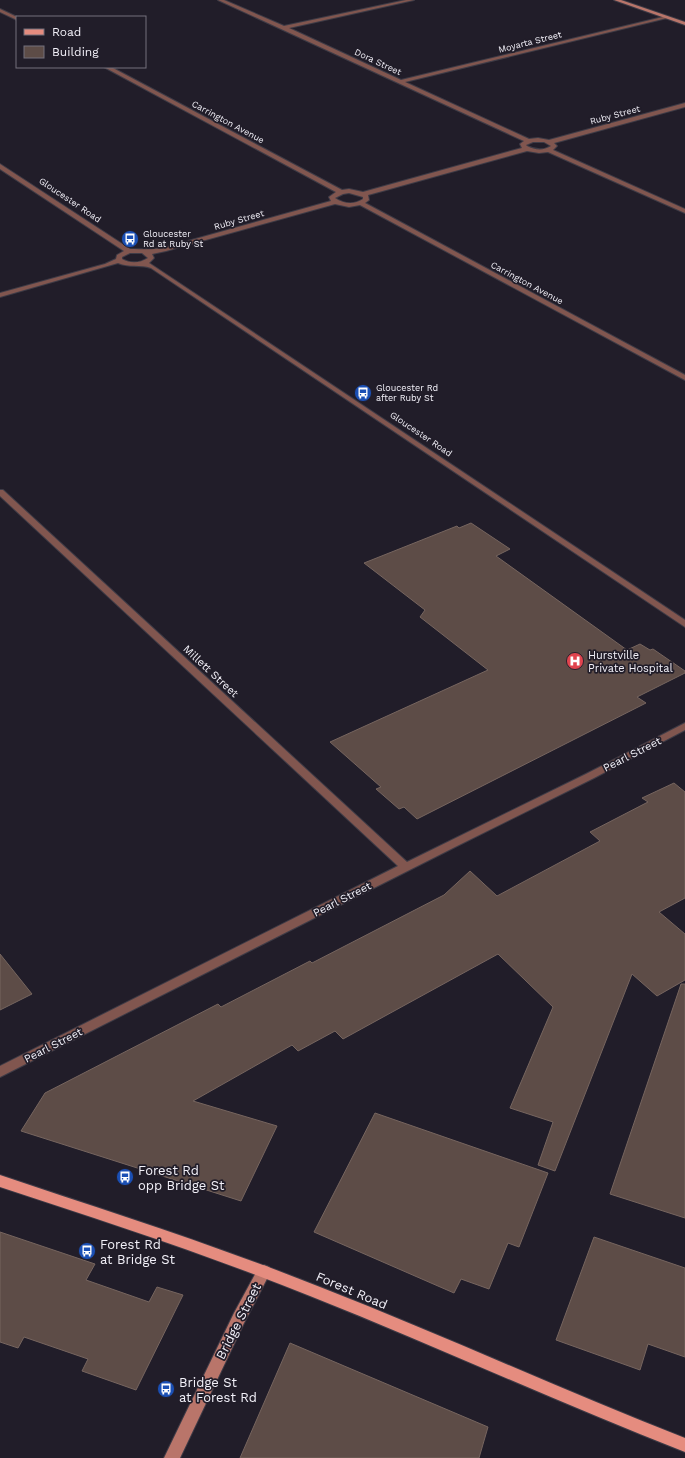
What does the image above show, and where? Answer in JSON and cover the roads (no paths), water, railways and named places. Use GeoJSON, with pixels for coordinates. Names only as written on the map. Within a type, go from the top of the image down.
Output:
{"type":"FeatureCollection","features":[{"type":"Feature","properties":{"kind":"main road","name":"Forest Road"},"geometry":{"type":"LineString","coordinates":[[0,1181],[221,1255],[317,1292],[617,1419],[685,1445]]}},
{"type":"Feature","properties":{"kind":"street","name":"Dora Street"},"geometry":{"type":"LineString","coordinates":[[220,0],[528,141]]}},
{"type":"Feature","properties":{"kind":"street"},"geometry":{"type":"LineString","coordinates":[[284,28],[412,0]]}},
{"type":"Feature","properties":{"kind":"street"},"geometry":{"type":"LineString","coordinates":[[616,0],[685,24]]}},
{"type":"Feature","properties":{"kind":"street"},"geometry":{"type":"LineString","coordinates":[[0,10],[16,18]]}},
{"type":"Feature","properties":{"kind":"street","name":"Moyarta Street"},"geometry":{"type":"LineString","coordinates":[[399,82],[665,17]]}},
{"type":"Feature","properties":{"kind":"street","name":"Carrington Avenue"},"geometry":{"type":"LineString","coordinates":[[109,68],[341,192]]}},
{"type":"Feature","properties":{"kind":"street","name":"Ruby Street"},"geometry":{"type":"LineString","coordinates":[[528,141],[541,140],[550,142],[684,106]]}},
{"type":"Feature","properties":{"kind":"street"},"geometry":{"type":"LineString","coordinates":[[527,149],[523,146],[528,141]]}},
{"type":"Feature","properties":{"kind":"street"},"geometry":{"type":"LineString","coordinates":[[363,194],[366,196],[366,200],[360,203],[347,205],[335,202],[332,199],[332,197],[341,192],[357,192],[363,194],[527,149],[537,151],[548,150],[554,146],[550,142]]}},
{"type":"Feature","properties":{"kind":"street"},"geometry":{"type":"LineString","coordinates":[[548,150],[685,212]]}},
{"type":"Feature","properties":{"kind":"street","name":"Gloucester Road"},"geometry":{"type":"LineString","coordinates":[[0,166],[129,252]]}},
{"type":"Feature","properties":{"kind":"street","name":"Ruby Street"},"geometry":{"type":"LineString","coordinates":[[129,252],[164,250],[335,202]]}},
{"type":"Feature","properties":{"kind":"street","name":"Carrington Avenue"},"geometry":{"type":"LineString","coordinates":[[360,203],[685,378]]}},
{"type":"Feature","properties":{"kind":"street"},"geometry":{"type":"LineString","coordinates":[[119,260],[119,256],[129,252]]}},
{"type":"Feature","properties":{"kind":"street"},"geometry":{"type":"LineString","coordinates":[[0,295],[107,265],[119,260],[129,264],[144,263],[151,258],[151,256],[146,252]]}},
{"type":"Feature","properties":{"kind":"street","name":"Gloucester Road"},"geometry":{"type":"LineString","coordinates":[[144,263],[167,275],[685,624]]}},
{"type":"Feature","properties":{"kind":"street","name":"Millett Street"},"geometry":{"type":"LineString","coordinates":[[0,492],[406,867]]}},
{"type":"Feature","properties":{"kind":"street","name":"Pearl Street"},"geometry":{"type":"LineString","coordinates":[[0,1072],[590,776],[685,726]]}},
{"type":"Feature","properties":{"kind":"street","name":"Bridge Street"},"geometry":{"type":"LineString","coordinates":[[172,1458],[239,1318],[264,1272]]}},
{"type":"Feature","properties":{"kind":"place","name":"Gloucester Rd at Ruby St"},"geometry":{"type":"Point","coordinates":[130,239]}},
{"type":"Feature","properties":{"kind":"place","name":"Gloucester Rd after Ruby St"},"geometry":{"type":"Point","coordinates":[363,393]}},
{"type":"Feature","properties":{"kind":"place","name":"Hurstville Private Hospital"},"geometry":{"type":"Point","coordinates":[575,661]}},
{"type":"Feature","properties":{"kind":"place","name":"Forest Rd opp Bridge St"},"geometry":{"type":"Point","coordinates":[125,1177]}},
{"type":"Feature","properties":{"kind":"place","name":"Forest Rd at Bridge St"},"geometry":{"type":"Point","coordinates":[87,1251]}},
{"type":"Feature","properties":{"kind":"place","name":"Bridge St at Forest Rd"},"geometry":{"type":"Point","coordinates":[166,1389]}}]}
